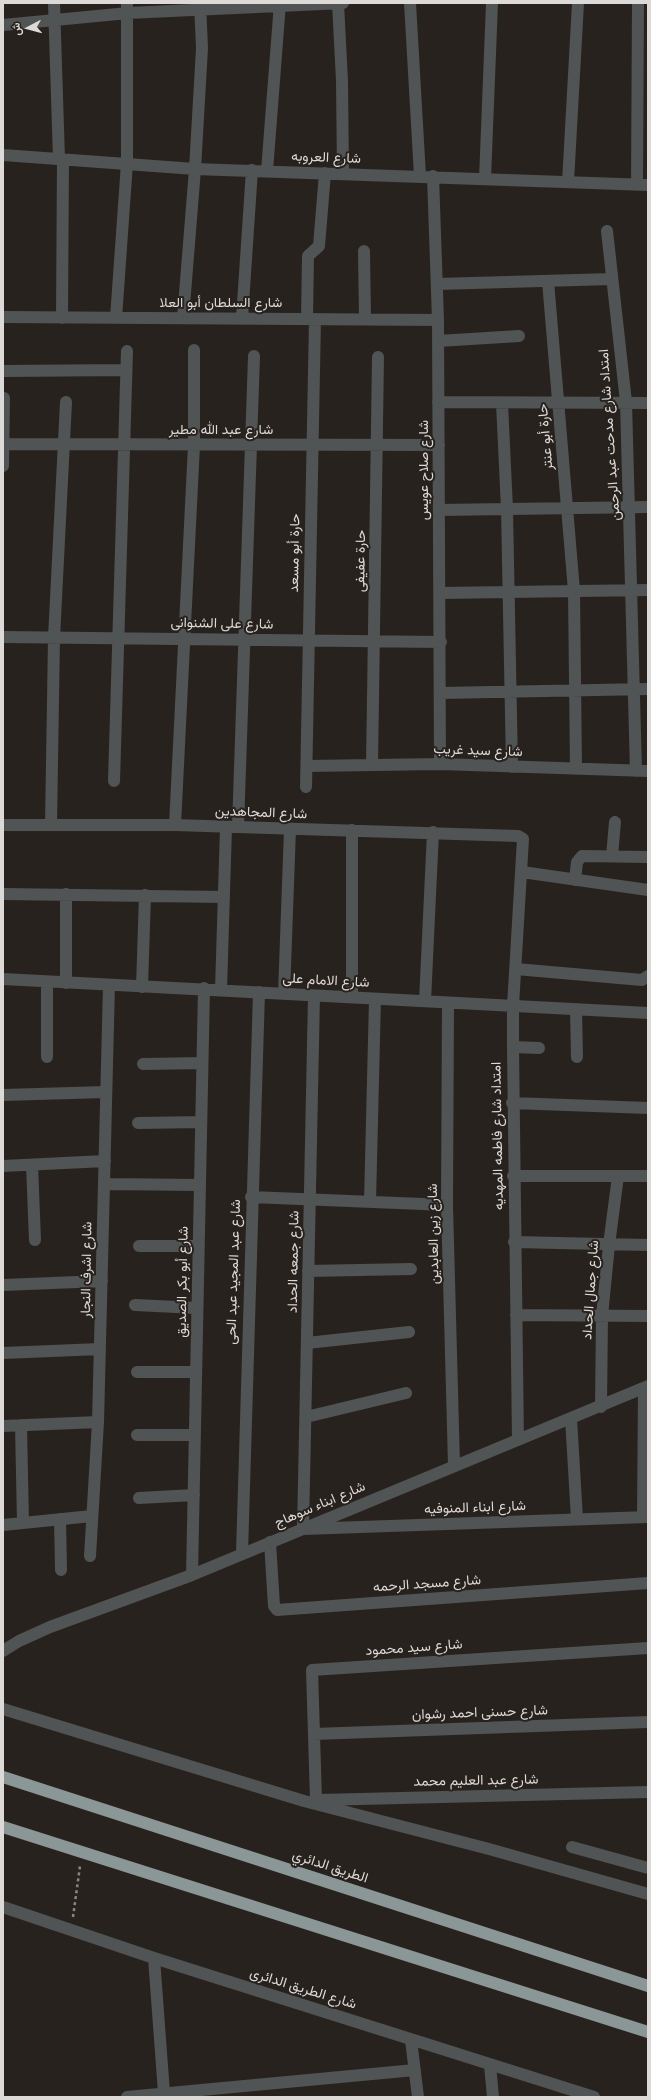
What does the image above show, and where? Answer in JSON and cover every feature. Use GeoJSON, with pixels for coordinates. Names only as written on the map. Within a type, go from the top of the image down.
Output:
{"type":"FeatureCollection","features":[{"type":"Feature","properties":{"kind":"highway","name":"الطريق الدائري"},"geometry":{"type":"LineString","coordinates":[[3,1777],[648,1986]]}},
{"type":"Feature","properties":{"kind":"highway"},"geometry":{"type":"LineString","coordinates":[[3,1827],[648,2032]]}},
{"type":"Feature","properties":{"kind":"street"},"geometry":{"type":"LineString","coordinates":[[54,3],[61,159],[62,318]]}},
{"type":"Feature","properties":{"kind":"street"},"geometry":{"type":"LineString","coordinates":[[338,3],[343,173]]}},
{"type":"Feature","properties":{"kind":"street"},"geometry":{"type":"LineString","coordinates":[[3,25],[55,20],[127,8],[343,3]]}},
{"type":"Feature","properties":{"kind":"street"},"geometry":{"type":"LineString","coordinates":[[410,3],[420,176]]}},
{"type":"Feature","properties":{"kind":"street"},"geometry":{"type":"LineString","coordinates":[[484,178],[492,3]]}},
{"type":"Feature","properties":{"kind":"street"},"geometry":{"type":"LineString","coordinates":[[568,182],[578,3]]}},
{"type":"Feature","properties":{"kind":"street"},"geometry":{"type":"LineString","coordinates":[[638,3],[642,185]]}},
{"type":"Feature","properties":{"kind":"street"},"geometry":{"type":"LineString","coordinates":[[267,171],[280,4]]}},
{"type":"Feature","properties":{"kind":"street"},"geometry":{"type":"LineString","coordinates":[[183,318],[195,169],[202,48],[201,6]]}},
{"type":"Feature","properties":{"kind":"street"},"geometry":{"type":"LineString","coordinates":[[116,318],[127,164],[127,8]]}},
{"type":"Feature","properties":{"kind":"street","name":"شارع العروبه"},"geometry":{"type":"LineString","coordinates":[[3,155],[195,169],[433,176],[642,185]]}},
{"type":"Feature","properties":{"kind":"street"},"geometry":{"type":"LineString","coordinates":[[242,318],[252,170]]}},
{"type":"Feature","properties":{"kind":"street","name":"حارة أبو مسعد"},"geometry":{"type":"LineString","coordinates":[[306,787],[312,445],[311,319],[308,256],[320,246],[325,173]]}},
{"type":"Feature","properties":{"kind":"street","name":"شارع صلاح عويس"},"geometry":{"type":"LineString","coordinates":[[433,176],[438,320],[441,642],[440,764]]}},
{"type":"Feature","properties":{"kind":"street","name":"امتداد شارع مدحت عبد الرحمن"},"geometry":{"type":"LineString","coordinates":[[607,230],[626,402],[630,508],[633,689],[642,771]]}},
{"type":"Feature","properties":{"kind":"street"},"geometry":{"type":"LineString","coordinates":[[364,251],[365,319]]}},
{"type":"Feature","properties":{"kind":"street"},"geometry":{"type":"LineString","coordinates":[[437,284],[612,279]]}},
{"type":"Feature","properties":{"kind":"street","name":"حارة أبو عنتر"},"geometry":{"type":"LineString","coordinates":[[548,281],[574,591],[576,769]]}},
{"type":"Feature","properties":{"kind":"street","name":"شارع السلطان أبو العلا"},"geometry":{"type":"LineString","coordinates":[[3,318],[438,320]]}},
{"type":"Feature","properties":{"kind":"street"},"geometry":{"type":"LineString","coordinates":[[438,341],[519,336]]}},
{"type":"Feature","properties":{"kind":"street"},"geometry":{"type":"LineString","coordinates":[[175,825],[194,444],[194,350]]}},
{"type":"Feature","properties":{"kind":"street"},"geometry":{"type":"LineString","coordinates":[[114,781],[117,638],[125,444],[127,351]]}},
{"type":"Feature","properties":{"kind":"street"},"geometry":{"type":"LineString","coordinates":[[221,990],[224,897],[232,827],[246,640],[250,445],[254,356]]}},
{"type":"Feature","properties":{"kind":"street","name":"حارة عفيفى"},"geometry":{"type":"LineString","coordinates":[[372,765],[378,445],[378,357]]}},
{"type":"Feature","properties":{"kind":"street"},"geometry":{"type":"LineString","coordinates":[[3,371],[126,370]]}},
{"type":"Feature","properties":{"kind":"street"},"geometry":{"type":"LineString","coordinates":[[3,466],[4,398]]}},
{"type":"Feature","properties":{"kind":"street"},"geometry":{"type":"LineString","coordinates":[[50,825],[54,638],[66,402]]}},
{"type":"Feature","properties":{"kind":"street"},"geometry":{"type":"LineString","coordinates":[[438,402],[558,404],[648,402]]}},
{"type":"Feature","properties":{"kind":"street"},"geometry":{"type":"LineString","coordinates":[[502,403],[510,592],[512,767]]}},
{"type":"Feature","properties":{"kind":"street","name":"شارع عبد الله مطير"},"geometry":{"type":"LineString","coordinates":[[4,444],[439,445]]}},
{"type":"Feature","properties":{"kind":"street"},"geometry":{"type":"LineString","coordinates":[[439,510],[648,507]]}},
{"type":"Feature","properties":{"kind":"street"},"geometry":{"type":"LineString","coordinates":[[440,593],[648,590]]}},
{"type":"Feature","properties":{"kind":"street","name":"شارع على الشنوانى"},"geometry":{"type":"LineString","coordinates":[[3,637],[441,642]]}},
{"type":"Feature","properties":{"kind":"street"},"geometry":{"type":"LineString","coordinates":[[440,693],[648,689]]}},
{"type":"Feature","properties":{"kind":"street","name":"شارع سيد غريب"},"geometry":{"type":"LineString","coordinates":[[307,766],[440,764],[642,771]]}},
{"type":"Feature","properties":{"kind":"street"},"geometry":{"type":"LineString","coordinates":[[612,856],[615,822]]}},
{"type":"Feature","properties":{"kind":"street","name":"شارع المجاهدين"},"geometry":{"type":"LineString","coordinates":[[3,825],[175,825],[433,832],[518,836]]}},
{"type":"Feature","properties":{"kind":"street"},"geometry":{"type":"LineString","coordinates":[[284,994],[290,829]]}},
{"type":"Feature","properties":{"kind":"street"},"geometry":{"type":"LineString","coordinates":[[352,830],[352,997]]}},
{"type":"Feature","properties":{"kind":"street"},"geometry":{"type":"LineString","coordinates":[[425,1001],[433,832]]}},
{"type":"Feature","properties":{"kind":"street","name":"امتداد شارع فاطمه المهديه"},"geometry":{"type":"LineString","coordinates":[[518,836],[522,837],[524,842],[513,1006],[512,1103],[518,1440]]}},
{"type":"Feature","properties":{"kind":"street"},"geometry":{"type":"LineString","coordinates":[[575,880],[580,857],[585,855],[648,857]]}},
{"type":"Feature","properties":{"kind":"street"},"geometry":{"type":"LineString","coordinates":[[522,872],[648,890]]}},
{"type":"Feature","properties":{"kind":"street"},"geometry":{"type":"LineString","coordinates":[[3,894],[224,897]]}},
{"type":"Feature","properties":{"kind":"street"},"geometry":{"type":"LineString","coordinates":[[66,894],[66,983]]}},
{"type":"Feature","properties":{"kind":"street"},"geometry":{"type":"LineString","coordinates":[[142,987],[145,895]]}},
{"type":"Feature","properties":{"kind":"street"},"geometry":{"type":"LineString","coordinates":[[516,969],[642,980],[648,976]]}},
{"type":"Feature","properties":{"kind":"street","name":"شارع الامام على"},"geometry":{"type":"LineString","coordinates":[[3,979],[142,987],[204,988],[314,996],[648,1013]]}},
{"type":"Feature","properties":{"kind":"street"},"geometry":{"type":"LineString","coordinates":[[46,1057],[47,982]]}},
{"type":"Feature","properties":{"kind":"street","name":"شارع اشرف النجار"},"geometry":{"type":"LineString","coordinates":[[90,1556],[98,1422],[109,985]]}},
{"type":"Feature","properties":{"kind":"street","name":"شارع أبو بكر الصديق"},"geometry":{"type":"LineString","coordinates":[[192,1576],[204,988]]}},
{"type":"Feature","properties":{"kind":"street","name":"شارع عبد المجيد عبد الحى"},"geometry":{"type":"LineString","coordinates":[[242,1554],[251,1197],[259,992]]}},
{"type":"Feature","properties":{"kind":"street","name":"شارع جمعه الحداد"},"geometry":{"type":"LineString","coordinates":[[303,1529],[314,996]]}},
{"type":"Feature","properties":{"kind":"street"},"geometry":{"type":"LineString","coordinates":[[370,1202],[375,998]]}},
{"type":"Feature","properties":{"kind":"street","name":"شارع زين العابدين"},"geometry":{"type":"LineString","coordinates":[[448,1003],[448,1205],[454,1465]]}},
{"type":"Feature","properties":{"kind":"street"},"geometry":{"type":"LineString","coordinates":[[576,1009],[577,1057]]}},
{"type":"Feature","properties":{"kind":"street"},"geometry":{"type":"LineString","coordinates":[[513,1047],[539,1048]]}},
{"type":"Feature","properties":{"kind":"street"},"geometry":{"type":"LineString","coordinates":[[144,1064],[202,1063]]}},
{"type":"Feature","properties":{"kind":"street"},"geometry":{"type":"LineString","coordinates":[[3,1095],[106,1092]]}},
{"type":"Feature","properties":{"kind":"street"},"geometry":{"type":"LineString","coordinates":[[512,1103],[648,1108]]}},
{"type":"Feature","properties":{"kind":"street"},"geometry":{"type":"LineString","coordinates":[[138,1123],[201,1122]]}},
{"type":"Feature","properties":{"kind":"street"},"geometry":{"type":"LineString","coordinates":[[3,1166],[105,1161]]}},
{"type":"Feature","properties":{"kind":"street"},"geometry":{"type":"LineString","coordinates":[[32,1165],[35,1240]]}},
{"type":"Feature","properties":{"kind":"street"},"geometry":{"type":"LineString","coordinates":[[513,1176],[648,1176]]}},
{"type":"Feature","properties":{"kind":"street","name":"شارع جمال الحداد"},"geometry":{"type":"LineString","coordinates":[[601,1407],[602,1316],[618,1176]]}},
{"type":"Feature","properties":{"kind":"street"},"geometry":{"type":"LineString","coordinates":[[104,1184],[200,1185]]}},
{"type":"Feature","properties":{"kind":"street"},"geometry":{"type":"LineString","coordinates":[[251,1197],[448,1205]]}},
{"type":"Feature","properties":{"kind":"street"},"geometry":{"type":"LineString","coordinates":[[514,1242],[648,1245]]}},
{"type":"Feature","properties":{"kind":"street"},"geometry":{"type":"LineString","coordinates":[[139,1246],[199,1246]]}},
{"type":"Feature","properties":{"kind":"street"},"geometry":{"type":"LineString","coordinates":[[308,1271],[412,1269]]}},
{"type":"Feature","properties":{"kind":"street"},"geometry":{"type":"LineString","coordinates":[[3,1285],[102,1281]]}},
{"type":"Feature","properties":{"kind":"street"},"geometry":{"type":"LineString","coordinates":[[135,1305],[197,1308]]}},
{"type":"Feature","properties":{"kind":"street"},"geometry":{"type":"LineString","coordinates":[[516,1315],[648,1316]]}},
{"type":"Feature","properties":{"kind":"street"},"geometry":{"type":"LineString","coordinates":[[307,1344],[409,1332]]}},
{"type":"Feature","properties":{"kind":"street"},"geometry":{"type":"LineString","coordinates":[[3,1353],[100,1350]]}},
{"type":"Feature","properties":{"kind":"street"},"geometry":{"type":"LineString","coordinates":[[137,1372],[196,1372]]}},
{"type":"Feature","properties":{"kind":"street"},"geometry":{"type":"LineString","coordinates":[[646,1387],[646,1517]]}},
{"type":"Feature","properties":{"kind":"street","name":"شارع ابناء سوهاج"},"geometry":{"type":"LineString","coordinates":[[3,1651],[19,1641],[50,1628],[192,1576],[454,1465],[601,1407],[646,1387]]}},
{"type":"Feature","properties":{"kind":"street"},"geometry":{"type":"LineString","coordinates":[[306,1417],[406,1393]]}},
{"type":"Feature","properties":{"kind":"street"},"geometry":{"type":"LineString","coordinates":[[571,1418],[577,1519]]}},
{"type":"Feature","properties":{"kind":"street"},"geometry":{"type":"LineString","coordinates":[[3,1426],[98,1422]]}},
{"type":"Feature","properties":{"kind":"street"},"geometry":{"type":"LineString","coordinates":[[21,1425],[23,1523]]}},
{"type":"Feature","properties":{"kind":"street"},"geometry":{"type":"LineString","coordinates":[[137,1435],[195,1435]]}},
{"type":"Feature","properties":{"kind":"street"},"geometry":{"type":"LineString","coordinates":[[139,1498],[194,1496]]}},
{"type":"Feature","properties":{"kind":"street"},"geometry":{"type":"LineString","coordinates":[[3,1525],[92,1516]]}},
{"type":"Feature","properties":{"kind":"street","name":"شارع ابناء المنوفيه"},"geometry":{"type":"LineString","coordinates":[[303,1529],[646,1517]]}},
{"type":"Feature","properties":{"kind":"street"},"geometry":{"type":"LineString","coordinates":[[60,1520],[61,1570]]}},
{"type":"Feature","properties":{"kind":"street","name":"شارع مسجد الرحمه"},"geometry":{"type":"LineString","coordinates":[[270,1542],[274,1606],[277,1610],[648,1583]]}},
{"type":"Feature","properties":{"kind":"street","name":"شارع سيد محمود"},"geometry":{"type":"LineString","coordinates":[[316,1800],[311,1672],[314,1669],[648,1648]]}},
{"type":"Feature","properties":{"kind":"street"},"geometry":{"type":"LineString","coordinates":[[3,1710],[304,1801],[489,1849],[648,1894]]}},
{"type":"Feature","properties":{"kind":"street","name":"شارع حسنى احمد رشوان"},"geometry":{"type":"LineString","coordinates":[[314,1734],[648,1722]]}},
{"type":"Feature","properties":{"kind":"street","name":"شارع عبد العليم محمد"},"geometry":{"type":"LineString","coordinates":[[304,1801],[648,1792]]}},
{"type":"Feature","properties":{"kind":"street"},"geometry":{"type":"LineString","coordinates":[[572,1848],[648,1868]]}},
{"type":"Feature","properties":{"kind":"street","name":"شارع الطريق الدائرى"},"geometry":{"type":"LineString","coordinates":[[3,1907],[154,1958],[594,2097]]}},
{"type":"Feature","properties":{"kind":"street"},"geometry":{"type":"LineString","coordinates":[[154,1958],[164,2094]]}},
{"type":"Feature","properties":{"kind":"street"},"geometry":{"type":"LineString","coordinates":[[412,2040],[418,2097]]}},
{"type":"Feature","properties":{"kind":"street"},"geometry":{"type":"LineString","coordinates":[[490,2065],[493,2097]]}},
{"type":"Feature","properties":{"kind":"street"},"geometry":{"type":"LineString","coordinates":[[127,2097],[415,2070]]}},
{"type":"Feature","properties":{"kind":"path"},"geometry":{"type":"LineString","coordinates":[[72,1924],[82,1852]]}}]}
